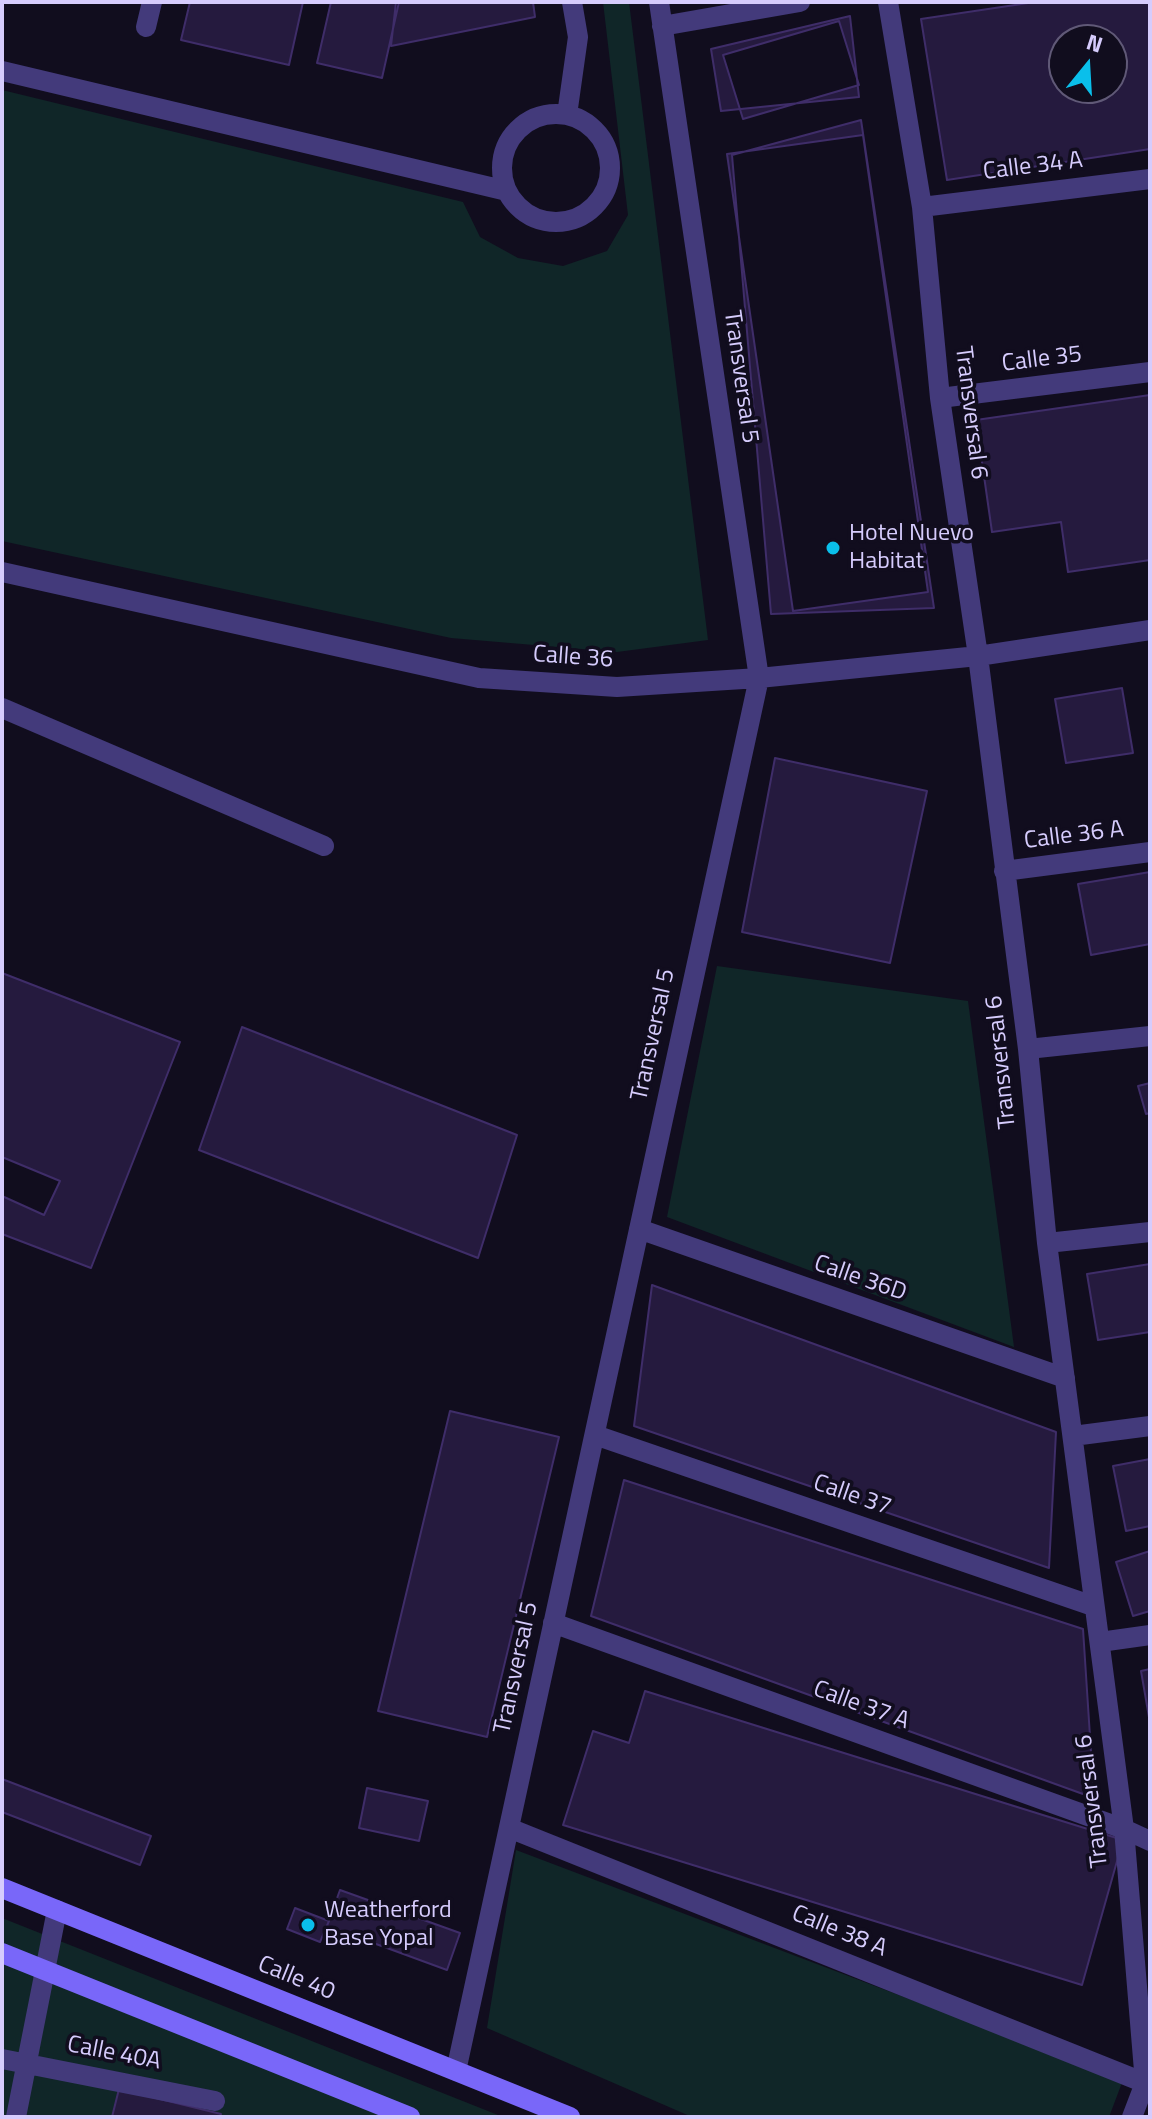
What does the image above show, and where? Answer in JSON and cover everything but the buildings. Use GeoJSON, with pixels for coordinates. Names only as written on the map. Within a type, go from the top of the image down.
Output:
{"type":"FeatureCollection","features":[{"type":"Feature","properties":{"kind":"main road","name":"Calle 40"},"geometry":{"type":"LineString","coordinates":[[2,1888],[570,2117]]}},
{"type":"Feature","properties":{"kind":"main road"},"geometry":{"type":"LineString","coordinates":[[2,1953],[410,2117]]}},
{"type":"Feature","properties":{"kind":"street"},"geometry":{"type":"LineString","coordinates":[[146,27],[152,2]]}},
{"type":"Feature","properties":{"kind":"street"},"geometry":{"type":"LineString","coordinates":[[567,115],[578,37],[572,2]]}},
{"type":"Feature","properties":{"kind":"street","name":"Transversal 5"},"geometry":{"type":"LineString","coordinates":[[456,2071],[759,678],[659,2]]}},
{"type":"Feature","properties":{"kind":"street"},"geometry":{"type":"LineString","coordinates":[[662,26],[800,2]]}},
{"type":"Feature","properties":{"kind":"street","name":"Transversal 6"},"geometry":{"type":"LineString","coordinates":[[888,2],[922,207],[940,398],[978,656],[1028,1049],[1047,1243],[1124,1829],[1148,2083],[1132,2117]]}},
{"type":"Feature","properties":{"kind":"street"},"geometry":{"type":"LineString","coordinates":[[2,71],[507,191]]}},
{"type":"Feature","properties":{"kind":"street"},"geometry":{"type":"LineString","coordinates":[[550,114],[567,115],[590,126],[606,145],[611,162],[611,179],[594,208],[579,218],[555,222],[530,216],[517,205],[507,191],[502,175],[503,157],[508,142],[519,128],[533,119],[550,114]]}},
{"type":"Feature","properties":{"kind":"street","name":"Calle 34 A"},"geometry":{"type":"LineString","coordinates":[[922,207],[1150,179]]}},
{"type":"Feature","properties":{"kind":"street","name":"Calle 35"},"geometry":{"type":"LineString","coordinates":[[940,398],[1150,372]]}},
{"type":"Feature","properties":{"kind":"street","name":"Calle 36"},"geometry":{"type":"LineString","coordinates":[[2,572],[479,678],[617,687],[759,678],[978,656],[1150,630]]}},
{"type":"Feature","properties":{"kind":"street"},"geometry":{"type":"LineString","coordinates":[[2,708],[324,846]]}},
{"type":"Feature","properties":{"kind":"street","name":"Calle 36 A"},"geometry":{"type":"LineString","coordinates":[[1004,871],[1150,852]]}},
{"type":"Feature","properties":{"kind":"street"},"geometry":{"type":"LineString","coordinates":[[1028,1049],[1150,1036]]}},
{"type":"Feature","properties":{"kind":"street","name":"Calle 36D"},"geometry":{"type":"LineString","coordinates":[[639,1229],[1065,1378]]}},
{"type":"Feature","properties":{"kind":"street"},"geometry":{"type":"LineString","coordinates":[[1047,1243],[1150,1232]]}},
{"type":"Feature","properties":{"kind":"street"},"geometry":{"type":"LineString","coordinates":[[1073,1436],[1150,1426]]}},
{"type":"Feature","properties":{"kind":"street","name":"Calle 37"},"geometry":{"type":"LineString","coordinates":[[595,1435],[1093,1606]]}},
{"type":"Feature","properties":{"kind":"street","name":"Calle 37 A"},"geometry":{"type":"LineString","coordinates":[[553,1623],[1150,1841]]}},
{"type":"Feature","properties":{"kind":"street"},"geometry":{"type":"LineString","coordinates":[[1100,1642],[1150,1635]]}},
{"type":"Feature","properties":{"kind":"street","name":"Calle 38 A"},"geometry":{"type":"LineString","coordinates":[[509,1828],[1148,2083]]}},
{"type":"Feature","properties":{"kind":"street"},"geometry":{"type":"LineString","coordinates":[[16,2117],[57,1910]]}},
{"type":"Feature","properties":{"kind":"street","name":"Calle 40A"},"geometry":{"type":"LineString","coordinates":[[2,2059],[215,2101]]}},
{"type":"Feature","properties":{"kind":"green space"},"geometry":{"type":"Polygon","coordinates":[[[603,2],[629,2],[708,640],[617,652],[451,638],[2,541],[2,90],[463,202],[480,237],[518,258],[563,266],[607,251],[628,215],[603,2]]]}},
{"type":"Feature","properties":{"kind":"green space"},"geometry":{"type":"Polygon","coordinates":[[[717,966],[968,1001],[1014,1347],[667,1217],[717,966]]]}},
{"type":"Feature","properties":{"kind":"green space"},"geometry":{"type":"Polygon","coordinates":[[[516,1850],[1123,2080],[1109,2117],[692,2117],[487,2028],[516,1850]]]}},
{"type":"Feature","properties":{"kind":"green space"},"geometry":{"type":"Polygon","coordinates":[[[2,1918],[503,2117],[2,2117],[2,1918]]]}},
{"type":"Feature","properties":{"kind":"place","name":"Hotel Nuevo Habitat"},"geometry":{"type":"Point","coordinates":[833,548]}},
{"type":"Feature","properties":{"kind":"place","name":"Weatherford Base Yopal"},"geometry":{"type":"Point","coordinates":[308,1925]}}]}
